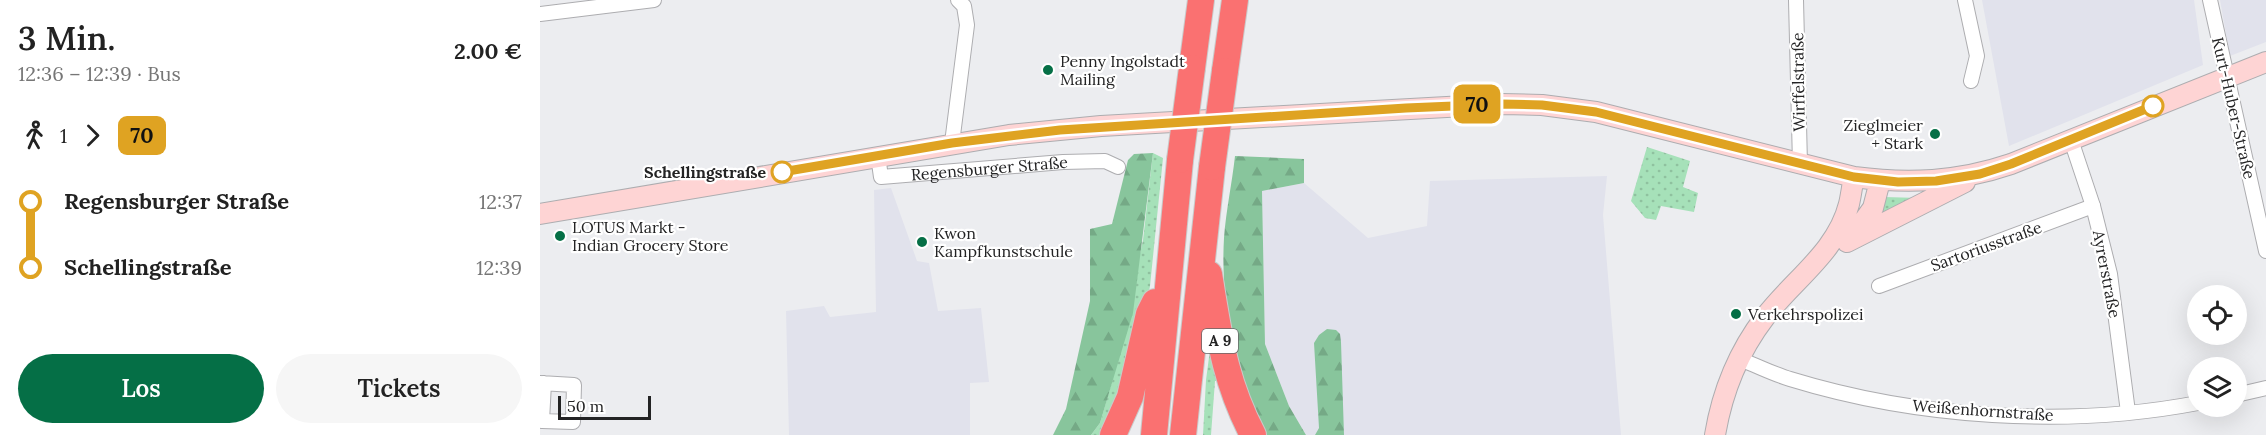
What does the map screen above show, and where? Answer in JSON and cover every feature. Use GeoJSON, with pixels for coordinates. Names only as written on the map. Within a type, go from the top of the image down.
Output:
{"type":"FeatureCollection","features":[{"type":"Feature","properties":{"kind":"highway"},"geometry":{"type":"LineString","coordinates":[[1154,435],[1170,251],[1201,0]]}},
{"type":"Feature","properties":{"kind":"highway","name":"A 9"},"geometry":{"type":"LineString","coordinates":[[1183,435],[1212,167],[1235,0]]}},
{"type":"Feature","properties":{"kind":"highway","name":"A 9"},"geometry":{"type":"LineString","coordinates":[[1204,241],[1226,371],[1253,435]]}},
{"type":"Feature","properties":{"kind":"highway"},"geometry":{"type":"LineString","coordinates":[[1146,435],[1160,294],[1170,251]]}},
{"type":"Feature","properties":{"kind":"highway"},"geometry":{"type":"LineString","coordinates":[[1113,435],[1130,397],[1149,314],[1160,294]]}},
{"type":"Feature","properties":{"kind":"street"},"geometry":{"type":"LineString","coordinates":[[540,14],[654,0]]}},
{"type":"Feature","properties":{"kind":"street"},"geometry":{"type":"LineString","coordinates":[[952,143],[967,25],[964,6],[958,0]]}},
{"type":"Feature","properties":{"kind":"street","name":"Wirffelstraße"},"geometry":{"type":"LineString","coordinates":[[1796,0],[1800,164]]}},
{"type":"Feature","properties":{"kind":"street"},"geometry":{"type":"LineString","coordinates":[[1965,0],[1977,56],[1971,81]]}},
{"type":"Feature","properties":{"kind":"street","name":"Kurt-Huber-Straße"},"geometry":{"type":"LineString","coordinates":[[2210,0],[2265,245]]}},
{"type":"Feature","properties":{"kind":"street","name":"Regensburger Straße"},"geometry":{"type":"LineString","coordinates":[[540,214],[1009,135],[1101,126],[1501,104],[1542,105],[1596,112],[1854,177],[1880,181],[1936,181],[1980,174],[2266,62]]}},
{"type":"Feature","properties":{"kind":"street","name":"Ayrerstraße"},"geometry":{"type":"LineString","coordinates":[[2071,140],[2093,206],[2110,274],[2128,412]]}},
{"type":"Feature","properties":{"kind":"street","name":"Regensburger Straße"},"geometry":{"type":"LineString","coordinates":[[878,156],[881,177],[1063,162],[1105,161],[1118,167]]}},
{"type":"Feature","properties":{"kind":"street"},"geometry":{"type":"LineString","coordinates":[[1820,258],[1980,174]]}},
{"type":"Feature","properties":{"kind":"street"},"geometry":{"type":"LineString","coordinates":[[1715,435],[1726,390],[1739,359],[1785,292],[1820,258],[1838,232],[1854,177]]}},
{"type":"Feature","properties":{"kind":"street"},"geometry":{"type":"LineString","coordinates":[[1847,242],[1873,208],[1880,181]]}},
{"type":"Feature","properties":{"kind":"street","name":"Sartoriusstraße"},"geometry":{"type":"LineString","coordinates":[[1879,286],[2093,206]]}},
{"type":"Feature","properties":{"kind":"street","name":"Weißenhornstraße"},"geometry":{"type":"LineString","coordinates":[[1739,359],[1788,379],[1847,395],[1940,410],[2040,416],[2128,412],[2187,404]]}},
{"type":"Feature","properties":{"kind":"street"},"geometry":{"type":"LineString","coordinates":[[2247,392],[2266,388]]}},
{"type":"Feature","properties":{"kind":"shaded area"},"geometry":{"type":"Polygon","coordinates":[[[1982,0],[2194,0],[2203,65],[2009,146],[1982,0]]]}},
{"type":"Feature","properties":{"kind":"shaded area"},"geometry":{"type":"Polygon","coordinates":[[[2220,0],[2266,0],[2266,42],[2230,56],[2220,0]]]}},
{"type":"Feature","properties":{"kind":"shaded area"},"geometry":{"type":"Polygon","coordinates":[[[1607,176],[1603,215],[1621,435],[1306,435],[1289,406],[1265,344],[1262,191],[1304,183],[1368,238],[1427,226],[1430,181],[1607,176]]]}},
{"type":"Feature","properties":{"kind":"shaded area"},"geometry":{"type":"Polygon","coordinates":[[[891,188],[917,261],[929,263],[938,311],[981,308],[989,382],[970,383],[970,435],[789,435],[786,311],[824,306],[830,317],[876,312],[874,190],[891,188]]]}},
{"type":"Feature","properties":{"kind":"green space"},"geometry":{"type":"Polygon","coordinates":[[[1647,147],[1690,161],[1683,187],[1698,193],[1694,212],[1661,206],[1656,220],[1645,218],[1631,201],[1647,147]]]}},
{"type":"Feature","properties":{"kind":"green space"},"geometry":{"type":"Polygon","coordinates":[[[1153,153],[1163,158],[1150,286],[1141,337],[1106,435],[1091,435],[1100,423],[1112,382],[1143,240],[1153,153]]]}},
{"type":"Feature","properties":{"kind":"green space"},"geometry":{"type":"Polygon","coordinates":[[[1153,153],[1133,313],[1100,423],[1091,435],[1053,435],[1066,409],[1090,301],[1090,229],[1112,224],[1128,160],[1134,154],[1153,153]]]}},
{"type":"Feature","properties":{"kind":"green space"},"geometry":{"type":"Polygon","coordinates":[[[1235,156],[1304,159],[1304,183],[1262,191],[1265,344],[1289,406],[1306,435],[1264,435],[1238,364],[1228,314],[1223,264],[1225,228],[1235,156]]]}},
{"type":"Feature","properties":{"kind":"green space"},"geometry":{"type":"Polygon","coordinates":[[[1884,197],[1920,198],[1874,221],[1884,197]]]}},
{"type":"Feature","properties":{"kind":"green space"},"geometry":{"type":"Polygon","coordinates":[[[1213,327],[1225,381],[1215,381],[1211,435],[1203,435],[1206,380],[1213,327]]]}},
{"type":"Feature","properties":{"kind":"green space"},"geometry":{"type":"Polygon","coordinates":[[[1327,329],[1336,330],[1340,334],[1344,435],[1315,435],[1319,428],[1314,343],[1327,329]]]}},
{"type":"Feature","properties":{"kind":"bus line","name":"70"},"geometry":{"type":"LineString","coordinates":[[782,172],[952,143],[1101,126],[1448,105],[1501,104],[1542,105],[1596,112],[1854,177],[1898,182],[1936,181],[1980,174],[2011,164],[2153,106]]}},
{"type":"Feature","properties":{"kind":"place","name":"Penny Ingolstadt Mailing"},"geometry":{"type":"Point","coordinates":[1048,70]}},
{"type":"Feature","properties":{"kind":"place","name":"Zieglmeier + Stark"},"geometry":{"type":"Point","coordinates":[1935,134]}},
{"type":"Feature","properties":{"kind":"place","name":"Schellingstraße"},"geometry":{"type":"Point","coordinates":[782,172]}},
{"type":"Feature","properties":{"kind":"place","name":"LOTUS Markt - Indian Grocery Store"},"geometry":{"type":"Point","coordinates":[560,236]}},
{"type":"Feature","properties":{"kind":"place","name":"Kwon Kampfkunstschule"},"geometry":{"type":"Point","coordinates":[922,242]}},
{"type":"Feature","properties":{"kind":"place","name":"Verkehrspolizei"},"geometry":{"type":"Point","coordinates":[1736,314]}}]}
